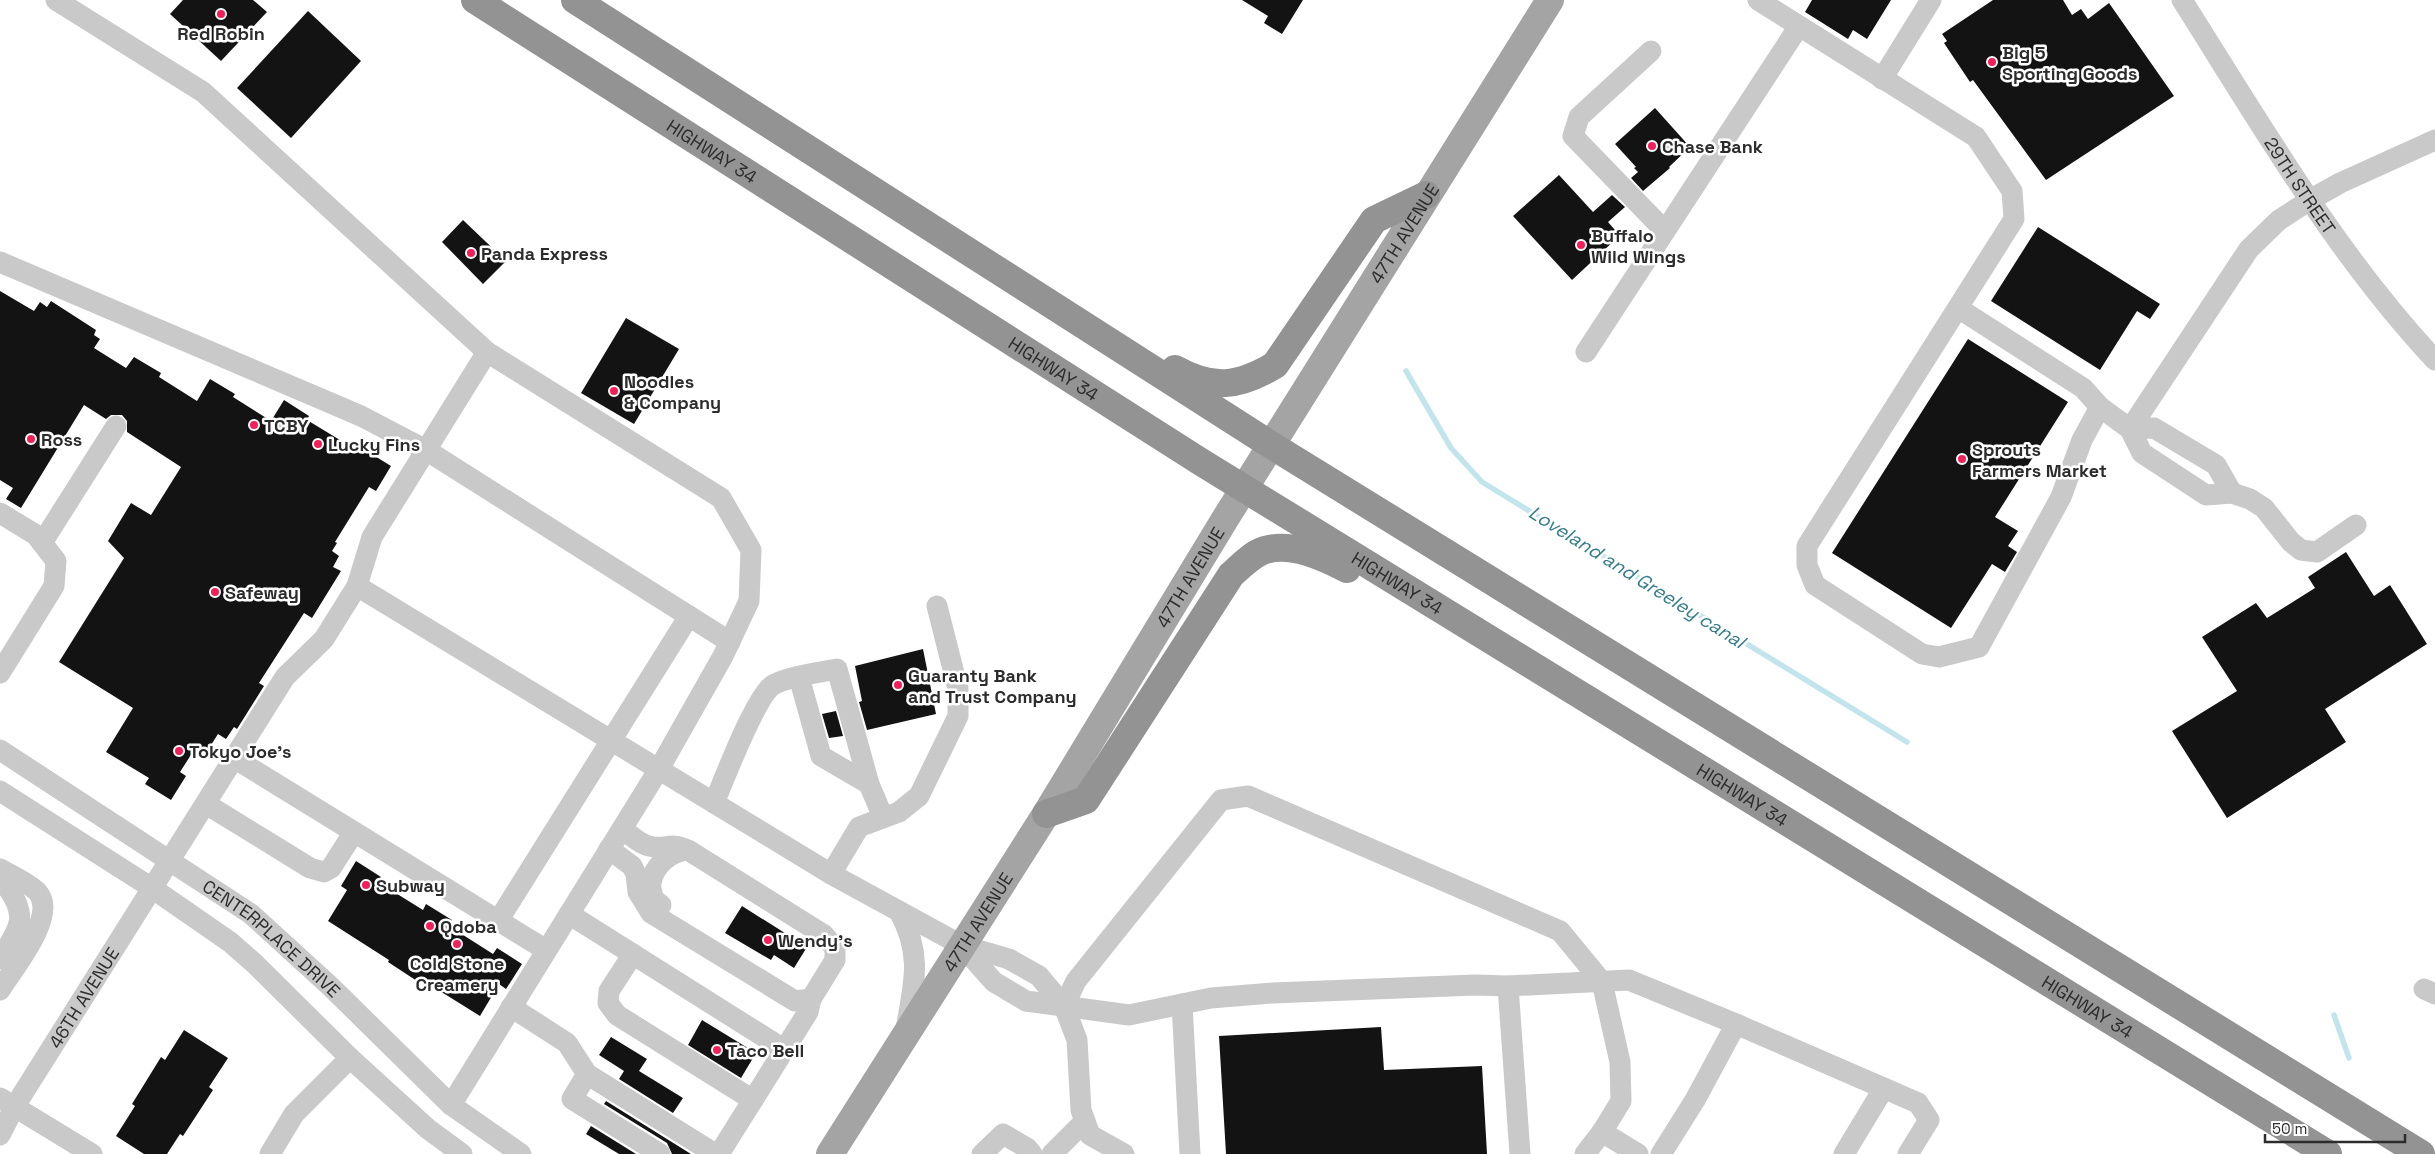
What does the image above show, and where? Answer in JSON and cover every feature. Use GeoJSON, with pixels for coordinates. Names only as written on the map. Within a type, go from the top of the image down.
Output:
{"type":"FeatureCollection","features":[{"type":"Feature","properties":{"kind":"highway","name":"HIGHWAY 34"},"geometry":{"type":"LineString","coordinates":[[475,0],[1244,488],[2328,1154]]}},
{"type":"Feature","properties":{"kind":"highway"},"geometry":{"type":"LineString","coordinates":[[575,0],[1271,445],[2421,1154]]}},
{"type":"Feature","properties":{"kind":"highway"},"geometry":{"type":"LineString","coordinates":[[1028,290],[1178,372],[1205,382],[1227,385],[1256,376],[1275,365],[1374,220],[1426,195]]}},
{"type":"Feature","properties":{"kind":"highway"},"geometry":{"type":"LineString","coordinates":[[1046,814],[1086,800],[1231,575],[1243,563],[1266,550],[1289,548],[1312,553],[1336,563],[1571,690]]}},
{"type":"Feature","properties":{"kind":"main road","name":"47TH AVENUE"},"geometry":{"type":"LineString","coordinates":[[830,1154],[1046,814],[1244,488],[1550,0]]}},
{"type":"Feature","properties":{"kind":"street"},"geometry":{"type":"LineString","coordinates":[[56,0],[202,92],[249,132],[487,352],[721,498],[751,550],[749,601],[730,642],[659,769],[451,1105]]}},
{"type":"Feature","properties":{"kind":"street"},"geometry":{"type":"LineString","coordinates":[[1758,0],[1976,137],[2012,191],[2014,219],[1808,546],[1807,565],[1815,585],[1922,654],[1939,657],[1979,647],[2062,497],[2082,440],[2100,407]]}},
{"type":"Feature","properties":{"kind":"street"},"geometry":{"type":"LineString","coordinates":[[1882,78],[1932,0]]}},
{"type":"Feature","properties":{"kind":"street","name":"29TH STREET"},"geometry":{"type":"LineString","coordinates":[[2182,0],[2310,200],[2366,278],[2435,360]]}},
{"type":"Feature","properties":{"kind":"street"},"geometry":{"type":"LineString","coordinates":[[1586,352],[1799,26]]}},
{"type":"Feature","properties":{"kind":"street"},"geometry":{"type":"LineString","coordinates":[[1651,51],[1579,117],[1573,136],[1664,231]]}},
{"type":"Feature","properties":{"kind":"street"},"geometry":{"type":"LineString","coordinates":[[2130,429],[2249,249],[2279,220],[2340,183],[2435,140]]}},
{"type":"Feature","properties":{"kind":"street"},"geometry":{"type":"LineString","coordinates":[[0,262],[361,416],[426,450],[730,642]]}},
{"type":"Feature","properties":{"kind":"street"},"geometry":{"type":"LineString","coordinates":[[1958,308],[2083,388],[2100,407],[2130,429],[2142,454],[2206,495],[2232,493],[2264,508],[2291,542],[2308,552],[2317,552],[2356,525]]}},
{"type":"Feature","properties":{"kind":"street","name":"46TH AVENUE"},"geometry":{"type":"LineString","coordinates":[[0,1135],[8,1102],[152,888],[285,677],[324,639],[357,586],[372,537],[487,352]]}},
{"type":"Feature","properties":{"kind":"street"},"geometry":{"type":"LineString","coordinates":[[42,543],[116,426]]}},
{"type":"Feature","properties":{"kind":"street"},"geometry":{"type":"LineString","coordinates":[[2130,429],[2154,428],[2216,465],[2232,493]]}},
{"type":"Feature","properties":{"kind":"street"},"geometry":{"type":"LineString","coordinates":[[0,513],[36,535],[56,561],[54,586],[0,673]]}},
{"type":"Feature","properties":{"kind":"street"},"geometry":{"type":"LineString","coordinates":[[357,586],[831,874],[961,945],[1009,959],[1039,976],[1064,1006],[1077,1040],[1081,1110],[1090,1135],[1124,1154]]}},
{"type":"Feature","properties":{"kind":"street"},"geometry":{"type":"LineString","coordinates":[[831,874],[858,827],[899,812],[919,796],[958,716],[958,688],[937,606]]}},
{"type":"Feature","properties":{"kind":"street"},"geometry":{"type":"LineString","coordinates":[[498,921],[689,616]]}},
{"type":"Feature","properties":{"kind":"street"},"geometry":{"type":"LineString","coordinates":[[714,803],[756,708],[772,686],[798,677],[837,669],[869,784],[883,817]]}},
{"type":"Feature","properties":{"kind":"street"},"geometry":{"type":"LineString","coordinates":[[798,677],[821,756],[869,784]]}},
{"type":"Feature","properties":{"kind":"street","name":"CENTERPLACE DRIVE"},"geometry":{"type":"LineString","coordinates":[[0,750],[251,914],[330,986],[451,1105],[521,1154]]}},
{"type":"Feature","properties":{"kind":"street"},"geometry":{"type":"LineString","coordinates":[[234,758],[546,950]]}},
{"type":"Feature","properties":{"kind":"street","name":"CENTERPLACE DRIVE"},"geometry":{"type":"LineString","coordinates":[[0,791],[152,888],[230,942],[254,962],[350,1058],[428,1128],[462,1154]]}},
{"type":"Feature","properties":{"kind":"street"},"geometry":{"type":"LineString","coordinates":[[1064,1006],[1076,981],[1221,800],[1248,796],[1560,931],[1602,982],[1620,1062],[1621,1101],[1602,1132],[1585,1154]]}},
{"type":"Feature","properties":{"kind":"street"},"geometry":{"type":"LineString","coordinates":[[206,804],[310,868],[324,872],[331,868],[354,832]]}},
{"type":"Feature","properties":{"kind":"street"},"geometry":{"type":"LineString","coordinates":[[622,829],[647,846],[657,848],[674,844],[688,850],[824,935],[835,948],[835,960],[803,1000]]}},
{"type":"Feature","properties":{"kind":"street"},"geometry":{"type":"LineString","coordinates":[[609,849],[632,866],[636,874],[638,892],[651,912],[803,1000]]}},
{"type":"Feature","properties":{"kind":"street"},"geometry":{"type":"LineString","coordinates":[[688,850],[673,852],[660,864],[650,884],[653,899],[791,985],[803,1000],[808,1012],[719,1154]]}},
{"type":"Feature","properties":{"kind":"street"},"geometry":{"type":"LineString","coordinates":[[0,959],[19,929],[22,917],[14,896],[2,879]]}},
{"type":"Feature","properties":{"kind":"street"},"geometry":{"type":"LineString","coordinates":[[0,976],[28,931],[31,914],[29,904],[2,879]]}},
{"type":"Feature","properties":{"kind":"street"},"geometry":{"type":"LineString","coordinates":[[0,990],[39,928],[45,911],[39,894],[2,879]]}},
{"type":"Feature","properties":{"kind":"street"},"geometry":{"type":"LineString","coordinates":[[899,911],[910,932],[914,954],[915,979],[904,1037]]}},
{"type":"Feature","properties":{"kind":"street"},"geometry":{"type":"LineString","coordinates":[[569,914],[785,1050]]}},
{"type":"Feature","properties":{"kind":"street"},"geometry":{"type":"LineString","coordinates":[[961,945],[994,982],[1026,1001],[1129,1015],[1211,998],[1273,993],[1508,986],[1628,980],[1736,1024],[1918,1103],[1929,1120],[1908,1154]]}},
{"type":"Feature","properties":{"kind":"street"},"geometry":{"type":"LineString","coordinates":[[632,954],[609,991],[608,1003],[617,1015],[753,1100]]}},
{"type":"Feature","properties":{"kind":"street"},"geometry":{"type":"LineString","coordinates":[[1508,986],[1520,1154]]}},
{"type":"Feature","properties":{"kind":"street"},"geometry":{"type":"LineString","coordinates":[[1182,1004],[1190,1154]]}},
{"type":"Feature","properties":{"kind":"street"},"geometry":{"type":"LineString","coordinates":[[511,1007],[567,1043],[587,1074],[715,1154]]}},
{"type":"Feature","properties":{"kind":"street"},"geometry":{"type":"LineString","coordinates":[[1661,1154],[1695,1100],[1736,1024]]}},
{"type":"Feature","properties":{"kind":"street"},"geometry":{"type":"LineString","coordinates":[[270,1154],[294,1114],[350,1058]]}},
{"type":"Feature","properties":{"kind":"street"},"geometry":{"type":"LineString","coordinates":[[587,1074],[572,1099],[660,1154]]}},
{"type":"Feature","properties":{"kind":"street"},"geometry":{"type":"LineString","coordinates":[[1844,1154],[1884,1088]]}},
{"type":"Feature","properties":{"kind":"street"},"geometry":{"type":"LineString","coordinates":[[8,1102],[92,1154]]}},
{"type":"Feature","properties":{"kind":"street"},"geometry":{"type":"LineString","coordinates":[[1052,1154],[1085,1121]]}},
{"type":"Feature","properties":{"kind":"street"},"geometry":{"type":"LineString","coordinates":[[1602,1132],[1638,1154]]}},
{"type":"Feature","properties":{"kind":"street"},"geometry":{"type":"LineString","coordinates":[[982,1154],[1003,1134],[1027,1148],[1032,1154]]}},
{"type":"Feature","properties":{"kind":"building"},"geometry":{"type":"Polygon","coordinates":[[[183,0],[253,0],[267,12],[221,61],[170,14],[183,0]]]}},
{"type":"Feature","properties":{"kind":"building"},"geometry":{"type":"Polygon","coordinates":[[[1242,0],[1303,0],[1282,34],[1264,23],[1268,16],[1242,0]]]}},
{"type":"Feature","properties":{"kind":"building"},"geometry":{"type":"Polygon","coordinates":[[[1812,0],[1891,0],[1867,39],[1853,30],[1848,39],[1805,12],[1812,0]]]}},
{"type":"Feature","properties":{"kind":"building"},"geometry":{"type":"Polygon","coordinates":[[[1993,0],[2063,0],[2072,15],[2081,9],[2088,19],[2109,3],[2174,96],[2046,180],[1973,80],[1970,82],[1944,43],[1947,41],[1942,34],[1993,0]]]}},
{"type":"Feature","properties":{"kind":"building"},"geometry":{"type":"Polygon","coordinates":[[[308,11],[361,61],[291,138],[237,88],[308,11]]]}},
{"type":"Feature","properties":{"kind":"building"},"geometry":{"type":"Polygon","coordinates":[[[1655,108],[1690,147],[1670,168],[1643,191],[1631,178],[1638,172],[1634,168],[1636,167],[1615,144],[1655,108]]]}},
{"type":"Feature","properties":{"kind":"building"},"geometry":{"type":"Polygon","coordinates":[[[1559,175],[1593,212],[1612,195],[1625,207],[1608,222],[1615,230],[1611,234],[1616,239],[1572,280],[1513,216],[1559,175]]]}},
{"type":"Feature","properties":{"kind":"building"},"geometry":{"type":"Polygon","coordinates":[[[463,220],[506,261],[483,284],[442,242],[463,220]]]}},
{"type":"Feature","properties":{"kind":"building"},"geometry":{"type":"Polygon","coordinates":[[[2038,227],[2160,304],[2150,319],[2137,311],[2100,370],[1991,301],[2038,227]]]}},
{"type":"Feature","properties":{"kind":"building"},"geometry":{"type":"Polygon","coordinates":[[[0,291],[34,311],[40,302],[47,307],[51,301],[96,330],[94,335],[100,339],[94,348],[126,368],[134,357],[161,373],[159,377],[197,401],[210,379],[235,394],[233,397],[271,421],[284,400],[309,416],[307,420],[363,454],[365,450],[391,466],[376,491],[369,487],[335,542],[337,543],[332,551],[339,556],[333,567],[341,571],[312,618],[304,613],[259,683],[264,686],[237,729],[234,727],[226,739],[218,734],[206,753],[196,747],[180,772],[186,776],[171,800],[145,784],[149,778],[106,752],[133,708],[59,662],[124,558],[108,541],[131,503],[151,515],[181,467],[127,432],[127,421],[122,415],[111,415],[106,419],[84,405],[21,508],[6,499],[13,488],[0,480],[0,291]]]}},
{"type":"Feature","properties":{"kind":"building"},"geometry":{"type":"Polygon","coordinates":[[[626,318],[679,349],[634,424],[581,393],[626,318]]]}},
{"type":"Feature","properties":{"kind":"building","name":"Sprouts Farmers Market"},"geometry":{"type":"Polygon","coordinates":[[[1968,339],[2068,402],[1995,517],[2018,531],[2008,546],[2017,552],[2005,572],[1992,564],[1951,628],[1832,553],[1968,339]]]}},
{"type":"Feature","properties":{"kind":"building"},"geometry":{"type":"Polygon","coordinates":[[[2346,552],[2374,596],[2390,585],[2427,644],[2325,709],[2346,742],[2227,818],[2172,731],[2237,691],[2202,637],[2256,603],[2267,618],[2315,588],[2308,577],[2346,552]]]}},
{"type":"Feature","properties":{"kind":"building"},"geometry":{"type":"Polygon","coordinates":[[[923,649],[936,714],[867,730],[859,702],[862,701],[855,666],[923,649]]]}},
{"type":"Feature","properties":{"kind":"building"},"geometry":{"type":"Polygon","coordinates":[[[836,711],[843,736],[829,738],[822,714],[836,711]]]}},
{"type":"Feature","properties":{"kind":"building"},"geometry":{"type":"Polygon","coordinates":[[[356,861],[381,877],[378,882],[423,910],[426,904],[452,920],[449,926],[493,954],[497,948],[522,964],[506,989],[499,984],[480,1016],[419,978],[417,981],[388,962],[389,960],[328,921],[347,890],[341,886],[356,861]]]}},
{"type":"Feature","properties":{"kind":"building"},"geometry":{"type":"Polygon","coordinates":[[[742,906],[807,947],[794,968],[774,955],[771,960],[725,933],[742,906]]]}},
{"type":"Feature","properties":{"kind":"building"},"geometry":{"type":"Polygon","coordinates":[[[702,1020],[756,1053],[741,1078],[688,1045],[702,1020]]]}},
{"type":"Feature","properties":{"kind":"building"},"geometry":{"type":"Polygon","coordinates":[[[1381,1027],[1384,1070],[1482,1066],[1487,1154],[1226,1154],[1219,1036],[1381,1027]]]}},
{"type":"Feature","properties":{"kind":"building"},"geometry":{"type":"Polygon","coordinates":[[[184,1030],[228,1058],[209,1087],[213,1090],[183,1136],[180,1134],[167,1154],[144,1154],[116,1136],[135,1106],[132,1104],[161,1057],[165,1060],[184,1030]]]}},
{"type":"Feature","properties":{"kind":"building"},"geometry":{"type":"Polygon","coordinates":[[[611,1037],[647,1059],[639,1071],[683,1098],[673,1113],[619,1079],[624,1071],[599,1055],[611,1037]]]}},
{"type":"Feature","properties":{"kind":"building"},"geometry":{"type":"Polygon","coordinates":[[[606,1101],[691,1154],[672,1154],[667,1143],[604,1104],[606,1101]]]}},
{"type":"Feature","properties":{"kind":"building"},"geometry":{"type":"Polygon","coordinates":[[[591,1126],[636,1154],[619,1154],[586,1134],[591,1126]]]}},
{"type":"Feature","properties":{"kind":"waterway","name":"Loveland and Greeley canal"},"geometry":{"type":"LineString","coordinates":[[1406,371],[1451,448],[1482,482],[1907,742]]}},
{"type":"Feature","properties":{"kind":"waterway","name":"Loveland and Greeley canal"},"geometry":{"type":"LineString","coordinates":[[2334,1015],[2349,1058]]}},
{"type":"Feature","properties":{"kind":"place","name":"Red Robin"},"geometry":{"type":"Point","coordinates":[221,14]}},
{"type":"Feature","properties":{"kind":"place","name":"Big 5 Sporting Goods"},"geometry":{"type":"Point","coordinates":[1992,62]}},
{"type":"Feature","properties":{"kind":"place","name":"Chase Bank"},"geometry":{"type":"Point","coordinates":[1652,146]}},
{"type":"Feature","properties":{"kind":"place","name":"Buffalo Wild Wings"},"geometry":{"type":"Point","coordinates":[1581,245]}},
{"type":"Feature","properties":{"kind":"place","name":"Panda Express"},"geometry":{"type":"Point","coordinates":[471,253]}},
{"type":"Feature","properties":{"kind":"place","name":"Noodles & Company"},"geometry":{"type":"Point","coordinates":[614,391]}},
{"type":"Feature","properties":{"kind":"place","name":"TCBY"},"geometry":{"type":"Point","coordinates":[254,425]}},
{"type":"Feature","properties":{"kind":"place","name":"Ross"},"geometry":{"type":"Point","coordinates":[31,439]}},
{"type":"Feature","properties":{"kind":"place","name":"Lucky Fins"},"geometry":{"type":"Point","coordinates":[318,444]}},
{"type":"Feature","properties":{"kind":"place","name":"Sprouts Farmers Market"},"geometry":{"type":"Point","coordinates":[1962,459]}},
{"type":"Feature","properties":{"kind":"place","name":"Safeway"},"geometry":{"type":"Point","coordinates":[215,592]}},
{"type":"Feature","properties":{"kind":"place","name":"Guaranty Bank and Trust Company"},"geometry":{"type":"Point","coordinates":[898,685]}},
{"type":"Feature","properties":{"kind":"place","name":"Tokyo Joe's"},"geometry":{"type":"Point","coordinates":[179,751]}},
{"type":"Feature","properties":{"kind":"place","name":"Subway"},"geometry":{"type":"Point","coordinates":[366,885]}},
{"type":"Feature","properties":{"kind":"place","name":"Qdoba"},"geometry":{"type":"Point","coordinates":[430,926]}},
{"type":"Feature","properties":{"kind":"place","name":"Wendy's"},"geometry":{"type":"Point","coordinates":[768,940]}},
{"type":"Feature","properties":{"kind":"place","name":"Cold Stone Creamery"},"geometry":{"type":"Point","coordinates":[457,944]}},
{"type":"Feature","properties":{"kind":"place","name":"Taco Bell"},"geometry":{"type":"Point","coordinates":[717,1050]}}]}
